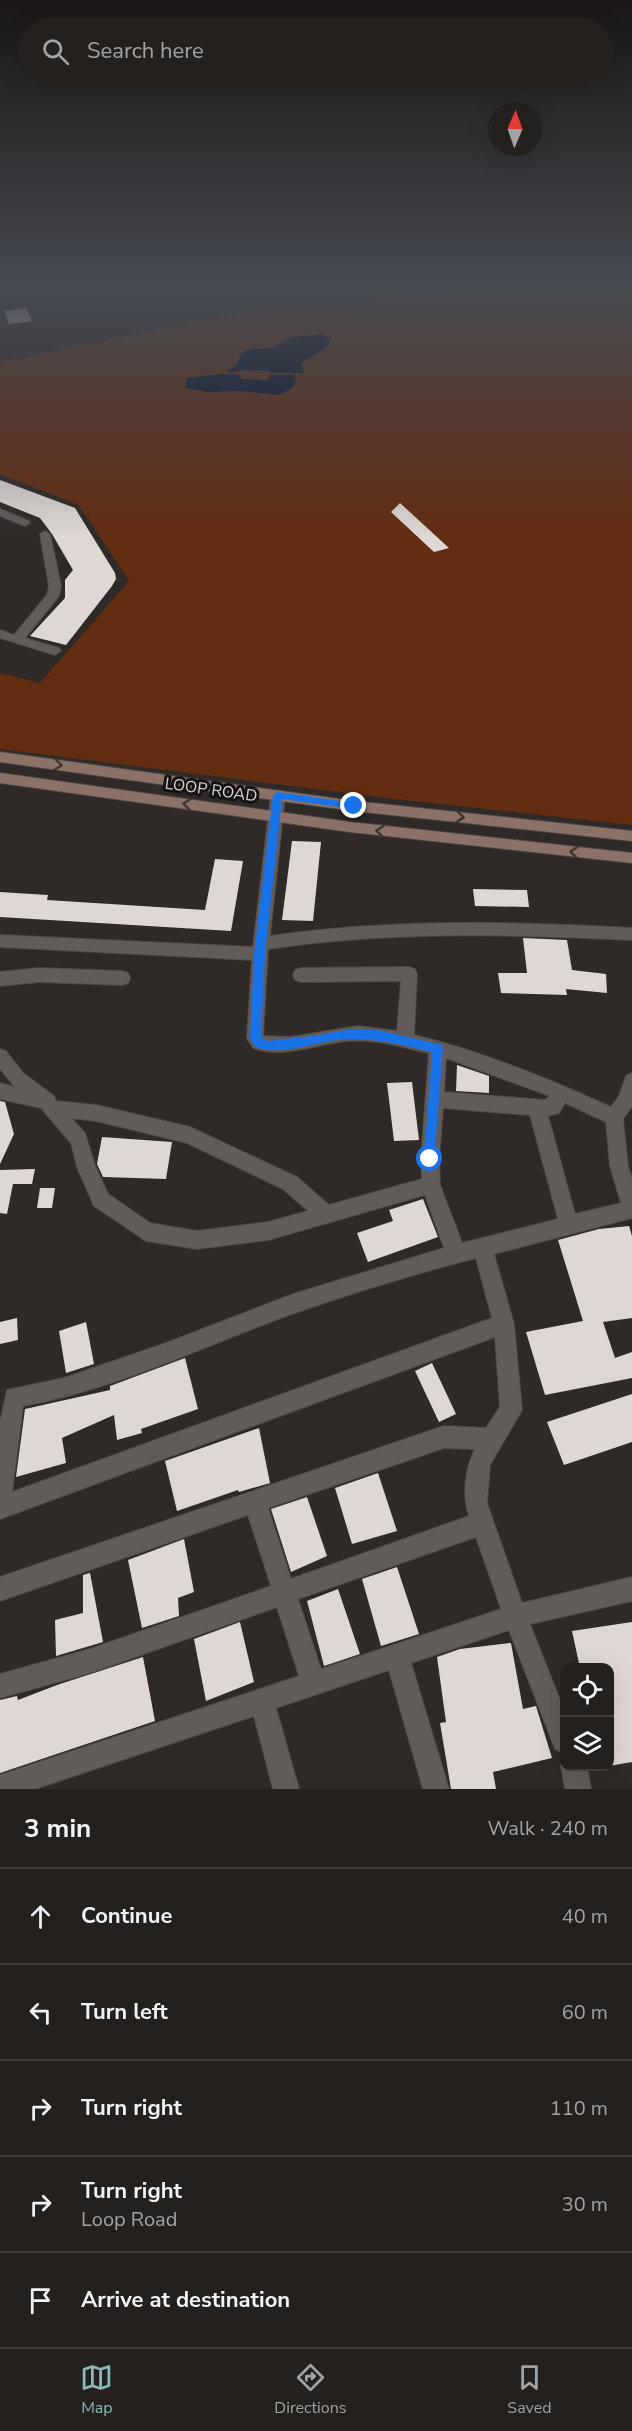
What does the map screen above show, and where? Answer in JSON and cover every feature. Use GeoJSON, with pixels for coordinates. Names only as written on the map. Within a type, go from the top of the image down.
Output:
{"type":"FeatureCollection","features":[{"type":"Feature","properties":{"kind":"main road","name":"LOOP ROAD"},"geometry":{"type":"LineString","coordinates":[[0,757],[354,806],[632,836]]}},
{"type":"Feature","properties":{"kind":"main road","name":"LOOP ROAD"},"geometry":{"type":"LineString","coordinates":[[0,778],[350,827],[632,858]]}},
{"type":"Feature","properties":{"kind":"street"},"geometry":{"type":"LineString","coordinates":[[0,512],[25,522]]}},
{"type":"Feature","properties":{"kind":"street"},"geometry":{"type":"LineString","coordinates":[[17,639],[53,596],[54,586],[45,534]]}},
{"type":"Feature","properties":{"kind":"street"},"geometry":{"type":"LineString","coordinates":[[0,634],[55,651]]}},
{"type":"Feature","properties":{"kind":"street"},"geometry":{"type":"LineString","coordinates":[[278,795],[260,949],[255,1038],[259,1043],[267,1046],[346,1034],[378,1035],[438,1048],[562,1093],[614,1117]]}},
{"type":"Feature","properties":{"kind":"street"},"geometry":{"type":"LineString","coordinates":[[0,941],[260,949],[312,935],[457,927],[632,934]]}},
{"type":"Feature","properties":{"kind":"street"},"geometry":{"type":"LineString","coordinates":[[301,975],[409,974],[405,1041]]}},
{"type":"Feature","properties":{"kind":"street"},"geometry":{"type":"LineString","coordinates":[[0,979],[39,975],[122,978]]}},
{"type":"Feature","properties":{"kind":"street"},"geometry":{"type":"LineString","coordinates":[[438,1048],[430,1159],[431,1185],[456,1254]]}},
{"type":"Feature","properties":{"kind":"street"},"geometry":{"type":"LineString","coordinates":[[0,1056],[17,1078],[49,1105],[79,1139],[86,1167],[101,1200],[146,1232],[197,1240],[268,1231],[431,1185]]}},
{"type":"Feature","properties":{"kind":"street"},"geometry":{"type":"LineString","coordinates":[[0,1500],[14,1397],[64,1388],[166,1353],[292,1304],[456,1254],[483,1249],[632,1208],[619,1166],[614,1117],[627,1099],[632,1081]]}},
{"type":"Feature","properties":{"kind":"street"},"geometry":{"type":"LineString","coordinates":[[0,1091],[49,1105],[96,1113],[190,1136],[290,1183],[327,1215]]}},
{"type":"Feature","properties":{"kind":"street"},"geometry":{"type":"LineString","coordinates":[[435,1099],[537,1108],[553,1107],[562,1093]]}},
{"type":"Feature","properties":{"kind":"street"},"geometry":{"type":"LineString","coordinates":[[537,1108],[569,1226]]}},
{"type":"Feature","properties":{"kind":"street"},"geometry":{"type":"LineString","coordinates":[[483,1249],[504,1324],[511,1410],[479,1464],[476,1503],[515,1616],[560,1730]]}},
{"type":"Feature","properties":{"kind":"street"},"geometry":{"type":"LineString","coordinates":[[0,1508],[504,1324]]}},
{"type":"Feature","properties":{"kind":"street"},"geometry":{"type":"LineString","coordinates":[[0,1589],[444,1437],[492,1439]]}},
{"type":"Feature","properties":{"kind":"street"},"geometry":{"type":"LineString","coordinates":[[255,1502],[314,1684]]}},
{"type":"Feature","properties":{"kind":"street"},"geometry":{"type":"LineString","coordinates":[[0,1686],[90,1661],[483,1523]]}},
{"type":"Feature","properties":{"kind":"street"},"geometry":{"type":"LineString","coordinates":[[0,1788],[515,1616],[632,1589]]}},
{"type":"Feature","properties":{"kind":"street"},"geometry":{"type":"LineString","coordinates":[[397,1656],[436,1789]]}},
{"type":"Feature","properties":{"kind":"street"},"geometry":{"type":"LineString","coordinates":[[262,1701],[286,1789]]}},
{"type":"Feature","properties":{"kind":"street"},"geometry":{"type":"LineString","coordinates":[[574,1771],[578,1789]]}},
{"type":"Feature","properties":{"kind":"shaded area"},"geometry":{"type":"Polygon","coordinates":[[[0,369],[632,369],[632,825],[387,798],[0,749],[0,673],[40,683],[129,581],[79,505],[0,474],[0,369]]]}},
{"type":"Feature","properties":{"kind":"water"},"geometry":{"type":"Polygon","coordinates":[[[230,369],[303,369],[304,373],[243,370],[230,373],[227,371],[230,369]]]}},
{"type":"Feature","properties":{"kind":"water"},"geometry":{"type":"Polygon","coordinates":[[[221,374],[241,375],[241,379],[266,380],[271,375],[295,375],[296,381],[291,389],[278,395],[240,391],[207,392],[185,388],[187,378],[221,374]]]}},
{"type":"Feature","properties":{"kind":"building"},"geometry":{"type":"Polygon","coordinates":[[[0,480],[75,508],[115,573],[116,579],[112,586],[66,645],[30,636],[65,598],[65,580],[73,570],[40,518],[0,502],[0,480]]]}},
{"type":"Feature","properties":{"kind":"building"},"geometry":{"type":"Polygon","coordinates":[[[400,503],[449,548],[434,552],[391,512],[400,503]]]}},
{"type":"Feature","properties":{"kind":"building"},"geometry":{"type":"Polygon","coordinates":[[[292,841],[321,842],[313,921],[282,920],[292,841]]]}},
{"type":"Feature","properties":{"kind":"building"},"geometry":{"type":"Polygon","coordinates":[[[215,859],[243,861],[231,931],[0,917],[0,892],[48,895],[47,900],[205,910],[215,859]]]}},
{"type":"Feature","properties":{"kind":"building"},"geometry":{"type":"Polygon","coordinates":[[[473,889],[527,890],[529,907],[475,906],[473,889]]]}},
{"type":"Feature","properties":{"kind":"building"},"geometry":{"type":"Polygon","coordinates":[[[523,938],[567,940],[572,970],[606,974],[607,993],[566,989],[567,995],[501,993],[498,973],[527,973],[523,938]]]}},
{"type":"Feature","properties":{"kind":"building"},"geometry":{"type":"Polygon","coordinates":[[[457,1065],[489,1076],[489,1093],[456,1091],[457,1065]]]}},
{"type":"Feature","properties":{"kind":"building"},"geometry":{"type":"Polygon","coordinates":[[[412,1082],[419,1140],[394,1141],[387,1083],[412,1082]]]}},
{"type":"Feature","properties":{"kind":"building"},"geometry":{"type":"Polygon","coordinates":[[[0,1101],[5,1102],[14,1134],[0,1164],[0,1101]]]}},
{"type":"Feature","properties":{"kind":"building"},"geometry":{"type":"Polygon","coordinates":[[[102,1137],[172,1142],[166,1179],[103,1177],[97,1164],[102,1137]]]}},
{"type":"Feature","properties":{"kind":"building"},"geometry":{"type":"Polygon","coordinates":[[[35,1169],[32,1184],[13,1184],[7,1214],[0,1213],[0,1170],[35,1169]]]}},
{"type":"Feature","properties":{"kind":"building"},"geometry":{"type":"Polygon","coordinates":[[[40,1188],[55,1188],[52,1208],[37,1208],[40,1188]]]}},
{"type":"Feature","properties":{"kind":"building"},"geometry":{"type":"Polygon","coordinates":[[[423,1199],[438,1237],[368,1262],[357,1233],[393,1221],[389,1210],[423,1199]]]}},
{"type":"Feature","properties":{"kind":"building"},"geometry":{"type":"Polygon","coordinates":[[[629,1226],[632,1236],[632,1318],[603,1322],[615,1358],[632,1352],[632,1378],[545,1395],[526,1332],[583,1321],[558,1240],[599,1229],[629,1226]]]}},
{"type":"Feature","properties":{"kind":"building"},"geometry":{"type":"Polygon","coordinates":[[[17,1318],[18,1340],[0,1344],[0,1322],[17,1318]]]}},
{"type":"Feature","properties":{"kind":"building"},"geometry":{"type":"Polygon","coordinates":[[[86,1322],[94,1364],[66,1373],[59,1331],[86,1322]]]}},
{"type":"Feature","properties":{"kind":"building"},"geometry":{"type":"Polygon","coordinates":[[[185,1358],[198,1409],[141,1429],[142,1433],[117,1440],[114,1415],[62,1438],[66,1463],[16,1477],[25,1409],[110,1390],[110,1386],[185,1358]]]}},
{"type":"Feature","properties":{"kind":"building"},"geometry":{"type":"Polygon","coordinates":[[[432,1363],[456,1414],[439,1422],[415,1371],[432,1363]]]}},
{"type":"Feature","properties":{"kind":"building"},"geometry":{"type":"Polygon","coordinates":[[[632,1394],[632,1442],[564,1465],[547,1422],[632,1394]]]}},
{"type":"Feature","properties":{"kind":"building"},"geometry":{"type":"Polygon","coordinates":[[[259,1428],[270,1483],[239,1492],[238,1490],[177,1511],[165,1461],[259,1428]]]}},
{"type":"Feature","properties":{"kind":"building"},"geometry":{"type":"Polygon","coordinates":[[[378,1473],[397,1531],[352,1544],[335,1488],[378,1473]]]}},
{"type":"Feature","properties":{"kind":"building"},"geometry":{"type":"Polygon","coordinates":[[[307,1497],[327,1556],[291,1572],[271,1509],[307,1497]]]}},
{"type":"Feature","properties":{"kind":"building"},"geometry":{"type":"Polygon","coordinates":[[[184,1539],[194,1592],[178,1598],[179,1616],[142,1628],[128,1560],[184,1539]]]}},
{"type":"Feature","properties":{"kind":"building"},"geometry":{"type":"Polygon","coordinates":[[[397,1567],[419,1634],[381,1646],[362,1579],[397,1567]]]}},
{"type":"Feature","properties":{"kind":"building"},"geometry":{"type":"Polygon","coordinates":[[[90,1573],[103,1642],[56,1656],[55,1620],[83,1613],[83,1575],[90,1573]]]}},
{"type":"Feature","properties":{"kind":"building"},"geometry":{"type":"Polygon","coordinates":[[[338,1589],[360,1654],[324,1666],[307,1601],[338,1589]]]}},
{"type":"Feature","properties":{"kind":"building"},"geometry":{"type":"Polygon","coordinates":[[[240,1622],[254,1682],[206,1701],[194,1639],[240,1622]]]}},
{"type":"Feature","properties":{"kind":"building"},"geometry":{"type":"Polygon","coordinates":[[[632,1622],[632,1762],[614,1765],[614,1663],[579,1663],[572,1631],[632,1622]]]}},
{"type":"Feature","properties":{"kind":"building"},"geometry":{"type":"Polygon","coordinates":[[[511,1643],[523,1709],[536,1706],[552,1758],[493,1772],[496,1789],[451,1789],[440,1723],[446,1722],[437,1657],[460,1649],[511,1643]]]}},
{"type":"Feature","properties":{"kind":"building"},"geometry":{"type":"Polygon","coordinates":[[[143,1657],[155,1721],[0,1773],[0,1700],[17,1696],[18,1700],[143,1657]]]}},
{"type":"Feature","properties":{"kind":"route"},"geometry":{"type":"LineString","coordinates":[[354,806],[278,795],[260,954],[255,1038],[259,1043],[267,1046],[313,1041],[346,1034],[378,1035],[438,1048],[430,1159]]}}]}
